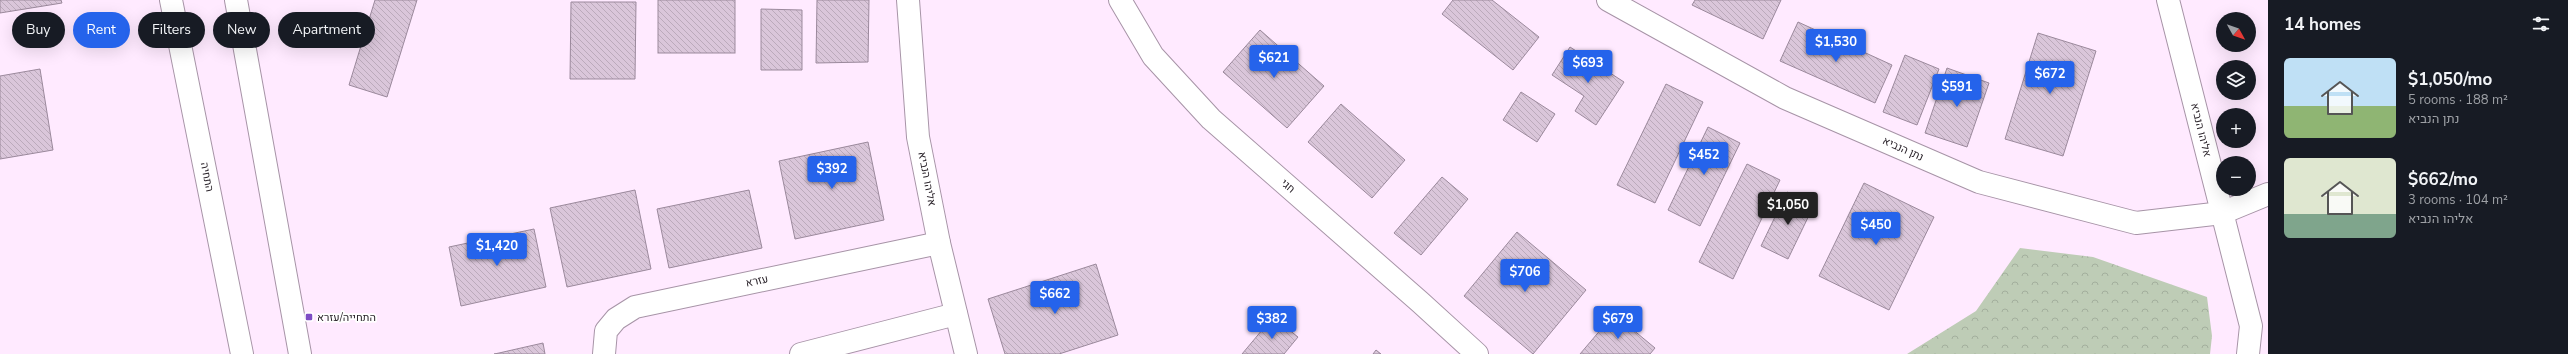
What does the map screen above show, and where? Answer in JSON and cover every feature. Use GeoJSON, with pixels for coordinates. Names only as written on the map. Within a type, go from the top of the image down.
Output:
{"type":"FeatureCollection","features":[{"type":"Feature","properties":{"kind":"street","name":"התחיה"},"geometry":{"type":"LineString","coordinates":[[171,0],[242,354]]}},
{"type":"Feature","properties":{"kind":"street"},"geometry":{"type":"LineString","coordinates":[[236,0],[300,354]]}},
{"type":"Feature","properties":{"kind":"street","name":"אליהו הנביא"},"geometry":{"type":"LineString","coordinates":[[908,0],[918,137],[939,243],[966,354]]}},
{"type":"Feature","properties":{"kind":"street","name":"חגי"},"geometry":{"type":"LineString","coordinates":[[1120,0],[1152,56],[1211,119],[1420,302],[1476,354]]}},
{"type":"Feature","properties":{"kind":"street","name":"נתן הנביא"},"geometry":{"type":"LineString","coordinates":[[1608,0],[1785,98],[1979,182],[2136,223],[2222,213],[2268,194]]}},
{"type":"Feature","properties":{"kind":"street","name":"אליהו הנביא"},"geometry":{"type":"LineString","coordinates":[[2168,0],[2251,326],[2248,354]]}},
{"type":"Feature","properties":{"kind":"street","name":"עזרא"},"geometry":{"type":"LineString","coordinates":[[604,354],[606,331],[616,319],[635,307],[939,243]]}},
{"type":"Feature","properties":{"kind":"street"},"geometry":{"type":"LineString","coordinates":[[801,354],[956,314]]}},
{"type":"Feature","properties":{"kind":"green space"},"geometry":{"type":"Polygon","coordinates":[[[2020,248],[2093,257],[2207,297],[2212,336],[2210,354],[1907,354],[1976,311],[2020,248]]]}},
{"type":"Feature","properties":{"kind":"building"},"geometry":{"type":"Polygon","coordinates":[[[0,0],[61,0],[62,3],[0,13],[0,0]]]}},
{"type":"Feature","properties":{"kind":"building"},"geometry":{"type":"Polygon","coordinates":[[[375,0],[417,0],[387,97],[349,85],[360,48],[375,48],[375,12],[371,12],[375,0]]]}},
{"type":"Feature","properties":{"kind":"building"},"geometry":{"type":"Polygon","coordinates":[[[658,0],[735,0],[735,53],[658,53],[658,0]]]}},
{"type":"Feature","properties":{"kind":"building"},"geometry":{"type":"Polygon","coordinates":[[[817,0],[869,0],[868,62],[816,63],[817,0]]]}},
{"type":"Feature","properties":{"kind":"building"},"geometry":{"type":"Polygon","coordinates":[[[1453,0],[1492,0],[1539,37],[1513,70],[1442,14],[1453,0]]]}},
{"type":"Feature","properties":{"kind":"building"},"geometry":{"type":"Polygon","coordinates":[[[1695,0],[1781,0],[1763,39],[1692,5],[1695,0]]]}},
{"type":"Feature","properties":{"kind":"building"},"geometry":{"type":"Polygon","coordinates":[[[571,2],[636,2],[635,79],[570,79],[571,2]]]}},
{"type":"Feature","properties":{"kind":"building"},"geometry":{"type":"Polygon","coordinates":[[[761,9],[802,10],[802,70],[761,70],[761,9]]]}},
{"type":"Feature","properties":{"kind":"building"},"geometry":{"type":"Polygon","coordinates":[[[1798,22],[1892,65],[1875,103],[1780,61],[1798,22]]]}},
{"type":"Feature","properties":{"kind":"building"},"geometry":{"type":"Polygon","coordinates":[[[1260,30],[1324,86],[1287,128],[1223,72],[1260,30]]]}},
{"type":"Feature","properties":{"kind":"building"},"geometry":{"type":"Polygon","coordinates":[[[2038,33],[2096,51],[2063,156],[2005,139],[2038,33]]]}},
{"type":"Feature","properties":{"kind":"building"},"geometry":{"type":"Polygon","coordinates":[[[1570,47],[1624,82],[1596,125],[1575,111],[1584,96],[1552,75],[1570,47]]]}},
{"type":"Feature","properties":{"kind":"building"},"geometry":{"type":"Polygon","coordinates":[[[1905,55],[1939,69],[1917,125],[1883,112],[1905,55]]]}},
{"type":"Feature","properties":{"kind":"building"},"geometry":{"type":"Polygon","coordinates":[[[1947,68],[1989,83],[1967,147],[1925,133],[1947,68]]]}},
{"type":"Feature","properties":{"kind":"building"},"geometry":{"type":"Polygon","coordinates":[[[40,69],[53,150],[0,159],[0,76],[40,69]]]}},
{"type":"Feature","properties":{"kind":"building"},"geometry":{"type":"Polygon","coordinates":[[[1666,84],[1703,102],[1655,203],[1617,185],[1666,84]]]}},
{"type":"Feature","properties":{"kind":"building"},"geometry":{"type":"Polygon","coordinates":[[[1521,92],[1555,114],[1537,142],[1503,120],[1521,92]]]}},
{"type":"Feature","properties":{"kind":"building"},"geometry":{"type":"Polygon","coordinates":[[[1341,104],[1405,160],[1372,198],[1308,142],[1341,104]]]}},
{"type":"Feature","properties":{"kind":"building"},"geometry":{"type":"Polygon","coordinates":[[[1708,127],[1740,143],[1700,226],[1668,210],[1708,127]]]}},
{"type":"Feature","properties":{"kind":"building"},"geometry":{"type":"Polygon","coordinates":[[[868,142],[884,220],[795,239],[779,161],[868,142]]]}},
{"type":"Feature","properties":{"kind":"building"},"geometry":{"type":"Polygon","coordinates":[[[1747,164],[1780,180],[1733,279],[1699,262],[1747,164]]]}},
{"type":"Feature","properties":{"kind":"building"},"geometry":{"type":"Polygon","coordinates":[[[1442,177],[1468,199],[1421,255],[1394,233],[1442,177]]]}},
{"type":"Feature","properties":{"kind":"building"},"geometry":{"type":"Polygon","coordinates":[[[1864,183],[1934,217],[1889,310],[1819,276],[1864,183]]]}},
{"type":"Feature","properties":{"kind":"building"},"geometry":{"type":"Polygon","coordinates":[[[635,190],[651,269],[567,287],[550,208],[635,190]]]}},
{"type":"Feature","properties":{"kind":"building"},"geometry":{"type":"Polygon","coordinates":[[[749,190],[762,248],[669,268],[657,209],[749,190]]]}},
{"type":"Feature","properties":{"kind":"building"},"geometry":{"type":"Polygon","coordinates":[[[1787,192],[1814,205],[1788,259],[1761,246],[1787,192]]]}},
{"type":"Feature","properties":{"kind":"building"},"geometry":{"type":"Polygon","coordinates":[[[534,229],[546,287],[461,306],[449,247],[534,229]]]}},
{"type":"Feature","properties":{"kind":"building"},"geometry":{"type":"Polygon","coordinates":[[[1517,232],[1586,290],[1533,354],[1464,296],[1517,232]]]}},
{"type":"Feature","properties":{"kind":"building"},"geometry":{"type":"Polygon","coordinates":[[[1096,264],[1118,335],[1059,354],[1005,354],[988,299],[1096,264]]]}},
{"type":"Feature","properties":{"kind":"building"},"geometry":{"type":"Polygon","coordinates":[[[1614,314],[1655,348],[1650,354],[1580,354],[1614,314]]]}},
{"type":"Feature","properties":{"kind":"building"},"geometry":{"type":"Polygon","coordinates":[[[1273,317],[1298,337],[1284,354],[1242,354],[1273,317]]]}},
{"type":"Feature","properties":{"kind":"building"},"geometry":{"type":"Polygon","coordinates":[[[543,343],[545,354],[494,354],[499,353],[543,343]]]}},
{"type":"Feature","properties":{"kind":"building"},"geometry":{"type":"Polygon","coordinates":[[[1376,350],[1381,354],[1373,354],[1376,350]]]}},
{"type":"Feature","properties":{"kind":"place","name":"התחייה/עזרא"},"geometry":{"type":"Point","coordinates":[309,317]}}]}
